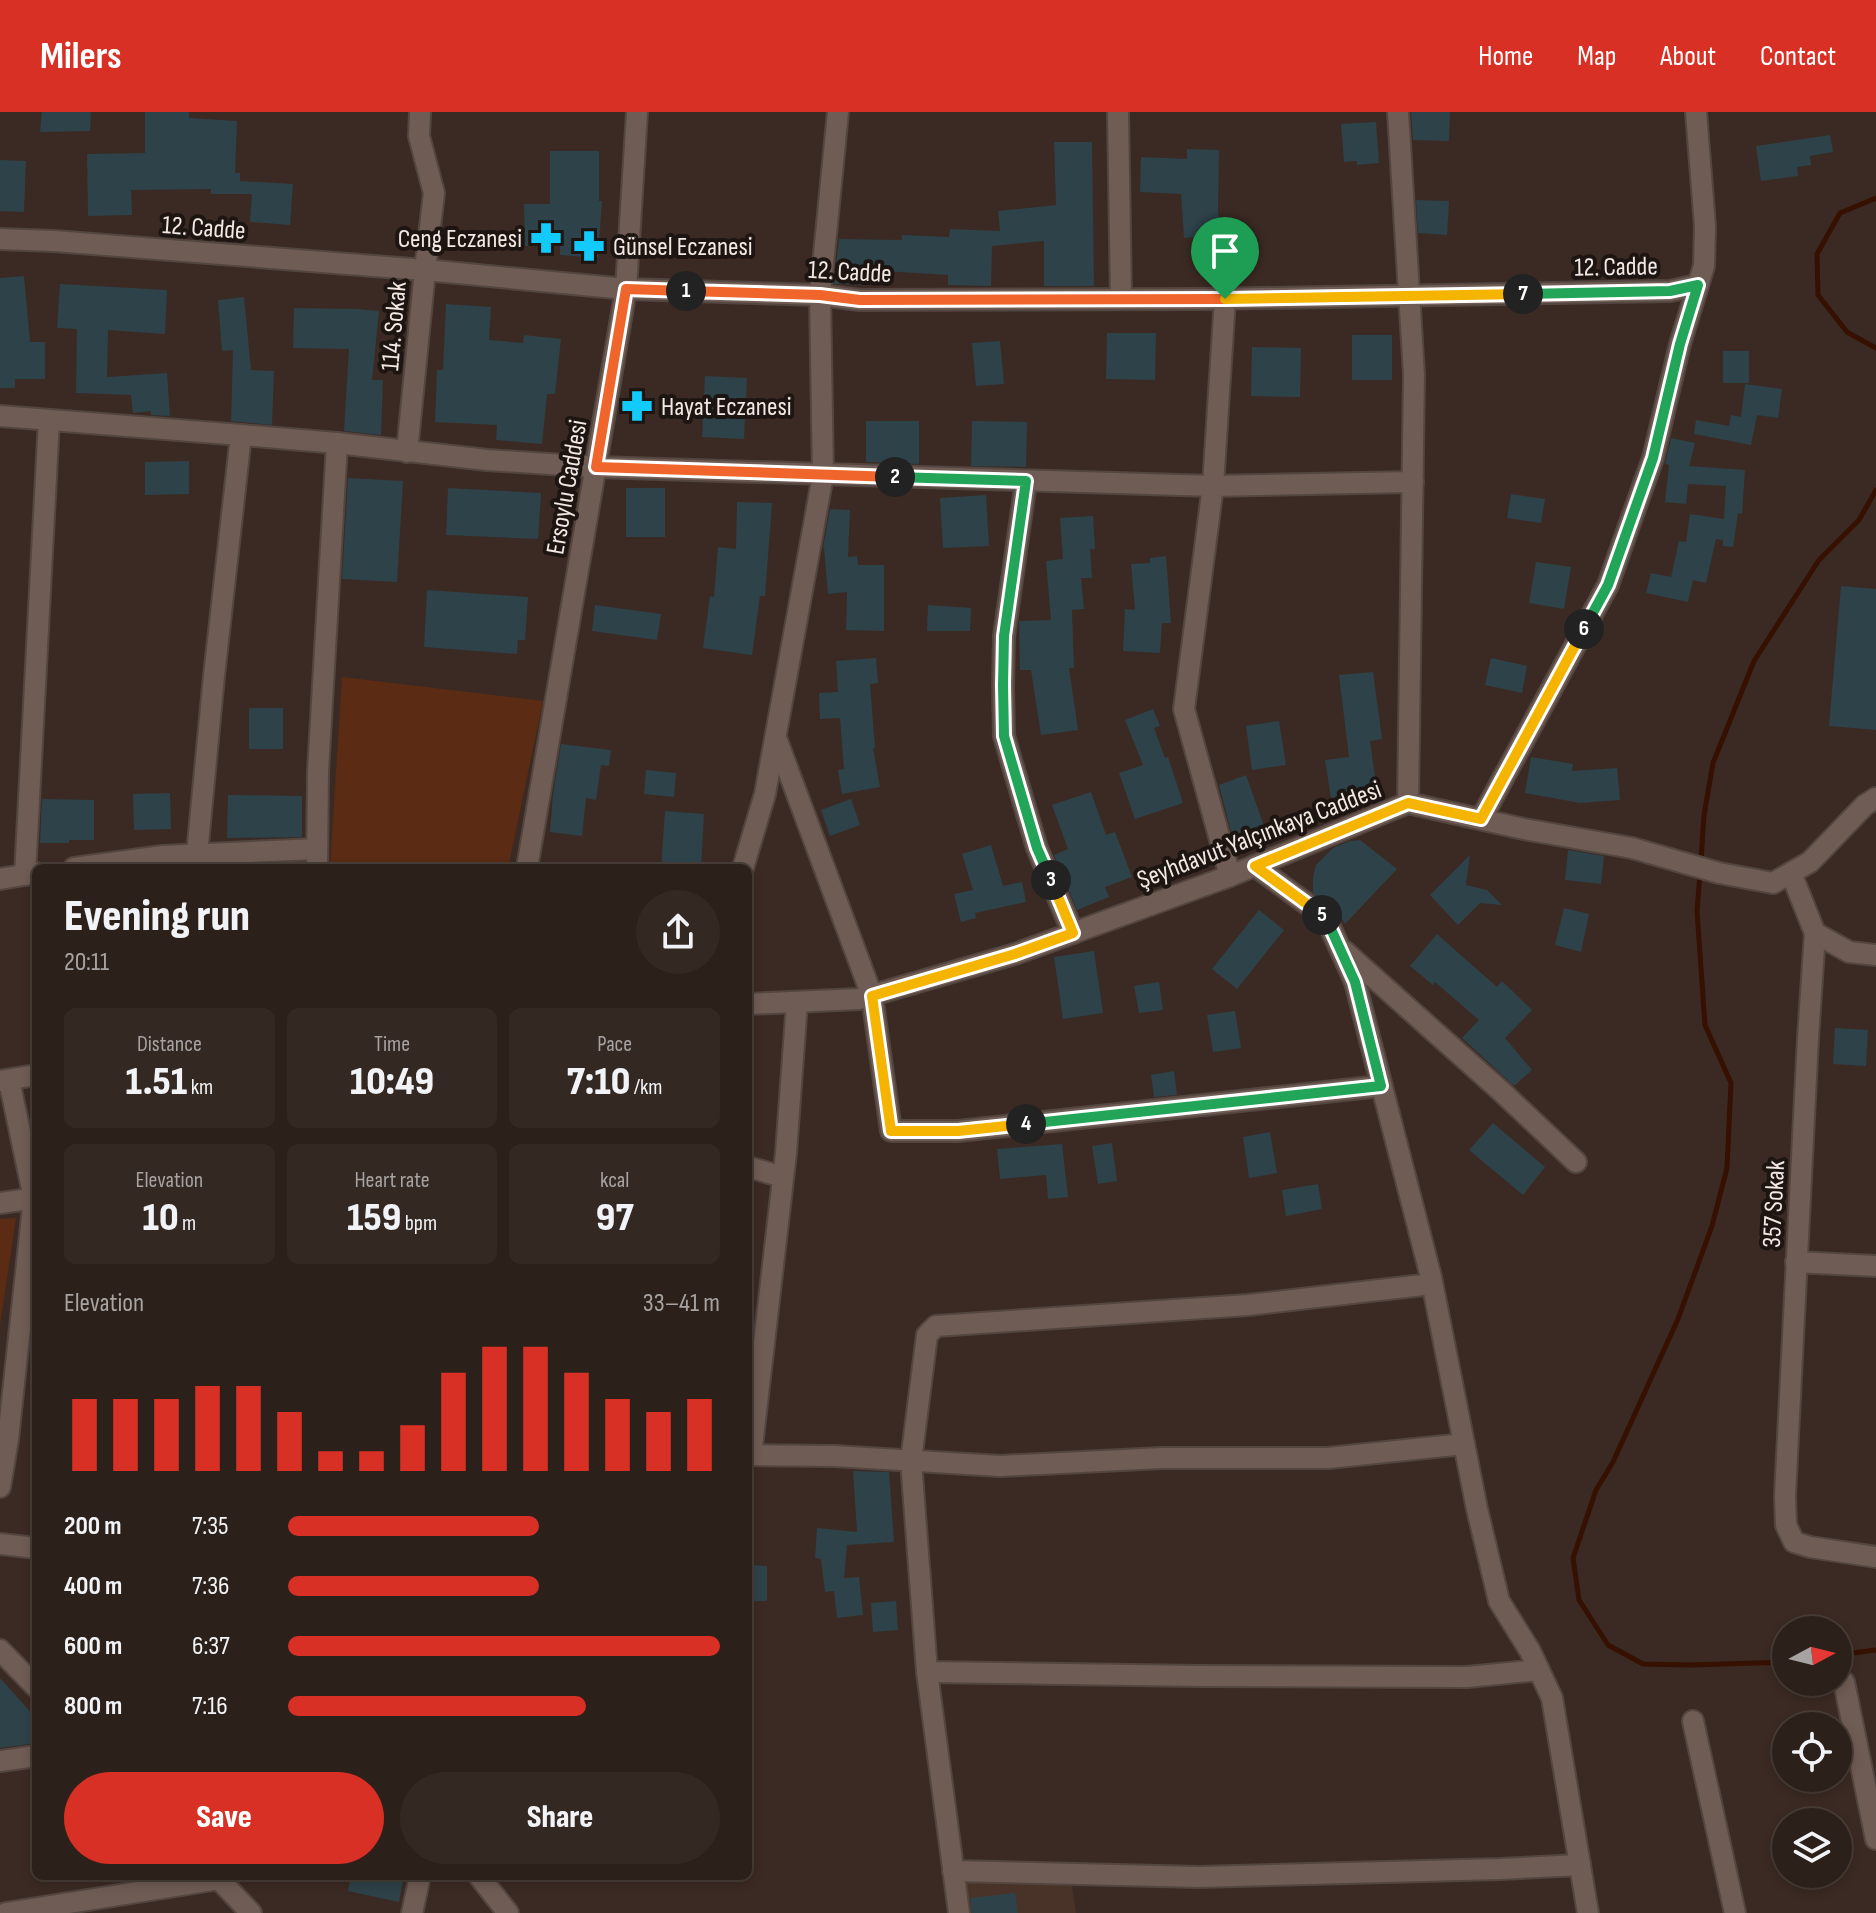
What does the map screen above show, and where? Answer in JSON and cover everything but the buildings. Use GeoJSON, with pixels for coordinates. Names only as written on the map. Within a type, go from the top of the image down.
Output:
{"type":"FeatureCollection","features":[{"type":"Feature","properties":{"kind":"street","name":"114. Sokak"},"geometry":{"type":"LineString","coordinates":[[407,452],[434,193],[419,136],[420,112]]}},
{"type":"Feature","properties":{"kind":"street","name":"Ersoylu Caddesi"},"geometry":{"type":"LineString","coordinates":[[528,864],[626,289],[637,112]]}},
{"type":"Feature","properties":{"kind":"street"},"geometry":{"type":"LineString","coordinates":[[744,864],[765,794],[823,475],[820,295],[838,112]]}},
{"type":"Feature","properties":{"kind":"street"},"geometry":{"type":"LineString","coordinates":[[1118,112],[1121,299]]}},
{"type":"Feature","properties":{"kind":"street"},"geometry":{"type":"LineString","coordinates":[[1398,112],[1414,375],[1408,803]]}},
{"type":"Feature","properties":{"kind":"street"},"geometry":{"type":"LineString","coordinates":[[1481,819],[1608,585],[1653,458],[1680,344],[1704,266],[1705,226],[1696,112]]}},
{"type":"Feature","properties":{"kind":"street","name":"12. Cadde"},"geometry":{"type":"LineString","coordinates":[[0,239],[425,270],[626,289],[820,295],[860,300],[1410,296],[1670,291],[1698,285]]}},
{"type":"Feature","properties":{"kind":"street"},"geometry":{"type":"LineString","coordinates":[[1225,299],[1213,486],[1184,709],[1230,876]]}},
{"type":"Feature","properties":{"kind":"street"},"geometry":{"type":"LineString","coordinates":[[0,416],[596,467],[1213,486],[1413,482]]}},
{"type":"Feature","properties":{"kind":"street"},"geometry":{"type":"LineString","coordinates":[[0,879],[31,874],[49,420]]}},
{"type":"Feature","properties":{"kind":"street"},"geometry":{"type":"LineString","coordinates":[[197,854],[241,435]]}},
{"type":"Feature","properties":{"kind":"street"},"geometry":{"type":"LineString","coordinates":[[104,864],[197,854],[317,858],[318,771],[337,443]]}},
{"type":"Feature","properties":{"kind":"street"},"geometry":{"type":"LineString","coordinates":[[1026,481],[1004,636],[1004,736],[1037,848],[1073,933]]}},
{"type":"Feature","properties":{"kind":"street"},"geometry":{"type":"LineString","coordinates":[[776,738],[872,996],[891,1131],[958,1131],[1381,1086]]}},
{"type":"Feature","properties":{"kind":"street"},"geometry":{"type":"LineString","coordinates":[[1791,873],[1810,862],[1865,805],[1876,798]]}},
{"type":"Feature","properties":{"kind":"street","name":"Şeyhdavut Yalçınkaya Caddesi"},"geometry":{"type":"LineString","coordinates":[[752,1004],[859,999],[1015,954],[1230,876],[1408,803],[1524,829],[1632,848],[1719,873],[1773,883],[1791,873]]}},
{"type":"Feature","properties":{"kind":"street"},"geometry":{"type":"LineString","coordinates":[[1255,866],[1326,918],[1355,982],[1432,1284],[1477,1509],[1499,1601],[1530,1651],[1552,1698],[1588,1913]]}},
{"type":"Feature","properties":{"kind":"street","name":"357 Sokak"},"geometry":{"type":"LineString","coordinates":[[1791,873],[1815,933],[1796,1262],[1786,1525],[1794,1542],[1876,1557]]}},
{"type":"Feature","properties":{"kind":"street"},"geometry":{"type":"LineString","coordinates":[[1815,933],[1849,952],[1876,955]]}},
{"type":"Feature","properties":{"kind":"street"},"geometry":{"type":"LineString","coordinates":[[1338,946],[1576,1162]]}},
{"type":"Feature","properties":{"kind":"street"},"geometry":{"type":"LineString","coordinates":[[752,1430],[783,1177],[797,1002]]}},
{"type":"Feature","properties":{"kind":"street"},"geometry":{"type":"LineString","coordinates":[[32,1076],[4,1080],[32,1187]]}},
{"type":"Feature","properties":{"kind":"street"},"geometry":{"type":"LineString","coordinates":[[752,1168],[783,1177]]}},
{"type":"Feature","properties":{"kind":"street"},"geometry":{"type":"LineString","coordinates":[[0,1203],[32,1198]]}},
{"type":"Feature","properties":{"kind":"street"},"geometry":{"type":"LineString","coordinates":[[0,1487],[32,1225]]}},
{"type":"Feature","properties":{"kind":"street"},"geometry":{"type":"LineString","coordinates":[[1796,1262],[1876,1266]]}},
{"type":"Feature","properties":{"kind":"street"},"geometry":{"type":"LineString","coordinates":[[959,1913],[927,1672],[911,1461],[927,1335],[936,1326],[1248,1305],[1432,1284]]}},
{"type":"Feature","properties":{"kind":"street"},"geometry":{"type":"LineString","coordinates":[[752,1455],[834,1456],[1000,1466],[1162,1458],[1328,1458],[1464,1444]]}},
{"type":"Feature","properties":{"kind":"street"},"geometry":{"type":"LineString","coordinates":[[0,1544],[32,1548]]}},
{"type":"Feature","properties":{"kind":"street"},"geometry":{"type":"LineString","coordinates":[[0,1650],[32,1683]]}},
{"type":"Feature","properties":{"kind":"street"},"geometry":{"type":"LineString","coordinates":[[927,1672],[1467,1677],[1539,1670]]}},
{"type":"Feature","properties":{"kind":"street"},"geometry":{"type":"LineString","coordinates":[[1847,1696],[1876,1839]]}},
{"type":"Feature","properties":{"kind":"street"},"geometry":{"type":"LineString","coordinates":[[1693,1721],[1735,1913]]}},
{"type":"Feature","properties":{"kind":"street"},"geometry":{"type":"LineString","coordinates":[[0,1761],[32,1757]]}},
{"type":"Feature","properties":{"kind":"street"},"geometry":{"type":"LineString","coordinates":[[953,1871],[1199,1877],[1580,1865]]}},
{"type":"Feature","properties":{"kind":"street"},"geometry":{"type":"LineString","coordinates":[[6,1913],[117,1904],[206,1880]]}},
{"type":"Feature","properties":{"kind":"street"},"geometry":{"type":"LineString","coordinates":[[220,1880],[251,1913]]}},
{"type":"Feature","properties":{"kind":"street"},"geometry":{"type":"LineString","coordinates":[[412,1913],[419,1880]]}},
{"type":"Feature","properties":{"kind":"street"},"geometry":{"type":"LineString","coordinates":[[482,1880],[508,1913]]}},
{"type":"Feature","properties":{"kind":"shaded area"},"geometry":{"type":"Polygon","coordinates":[[[342,677],[543,701],[509,864],[330,864],[342,677]]]}},
{"type":"Feature","properties":{"kind":"shaded area"},"geometry":{"type":"Polygon","coordinates":[[[16,1218],[0,1325],[0,1219],[16,1218]]]}},
{"type":"Feature","properties":{"kind":"shaded area"},"geometry":{"type":"Polygon","coordinates":[[[960,1879],[1072,1886],[1076,1913],[965,1913],[960,1879]]]}},
{"type":"Feature","properties":{"kind":"waterway"},"geometry":{"type":"LineString","coordinates":[[1876,198],[1840,213],[1817,254],[1818,295],[1847,332],[1876,348]]}},
{"type":"Feature","properties":{"kind":"waterway"},"geometry":{"type":"LineString","coordinates":[[1701,861],[1704,815],[1713,763],[1754,661],[1819,560],[1859,520],[1876,490]]}},
{"type":"Feature","properties":{"kind":"waterway"},"geometry":{"type":"LineString","coordinates":[[1700,874],[1697,911],[1705,1025],[1731,1083],[1727,1168],[1712,1226],[1678,1319],[1613,1462],[1596,1490],[1573,1558],[1579,1600],[1608,1645],[1643,1664],[1772,1662]]}},
{"type":"Feature","properties":{"kind":"waterway"},"geometry":{"type":"LineString","coordinates":[[1852,1653],[1876,1650]]}},
{"type":"Feature","properties":{"kind":"place","name":"Ceng Eczanesi"},"geometry":{"type":"Point","coordinates":[546,238]}},
{"type":"Feature","properties":{"kind":"place","name":"Günsel Eczanesi"},"geometry":{"type":"Point","coordinates":[589,246]}},
{"type":"Feature","properties":{"kind":"place","name":"Hayat Eczanesi"},"geometry":{"type":"Point","coordinates":[637,406]}},
{"type":"Feature","properties":{"kind":"route"},"geometry":{"type":"LineString","coordinates":[[1698,285],[1680,344],[1653,458],[1608,585],[1481,819],[1408,803],[1255,866],[1326,918],[1355,982],[1381,1086],[958,1131],[891,1131],[872,996],[1015,954],[1073,933],[1037,848],[1004,736],[1004,636],[1026,481],[596,467],[626,289],[820,295],[860,300],[1225,299],[1670,291],[1698,285]]}}]}
